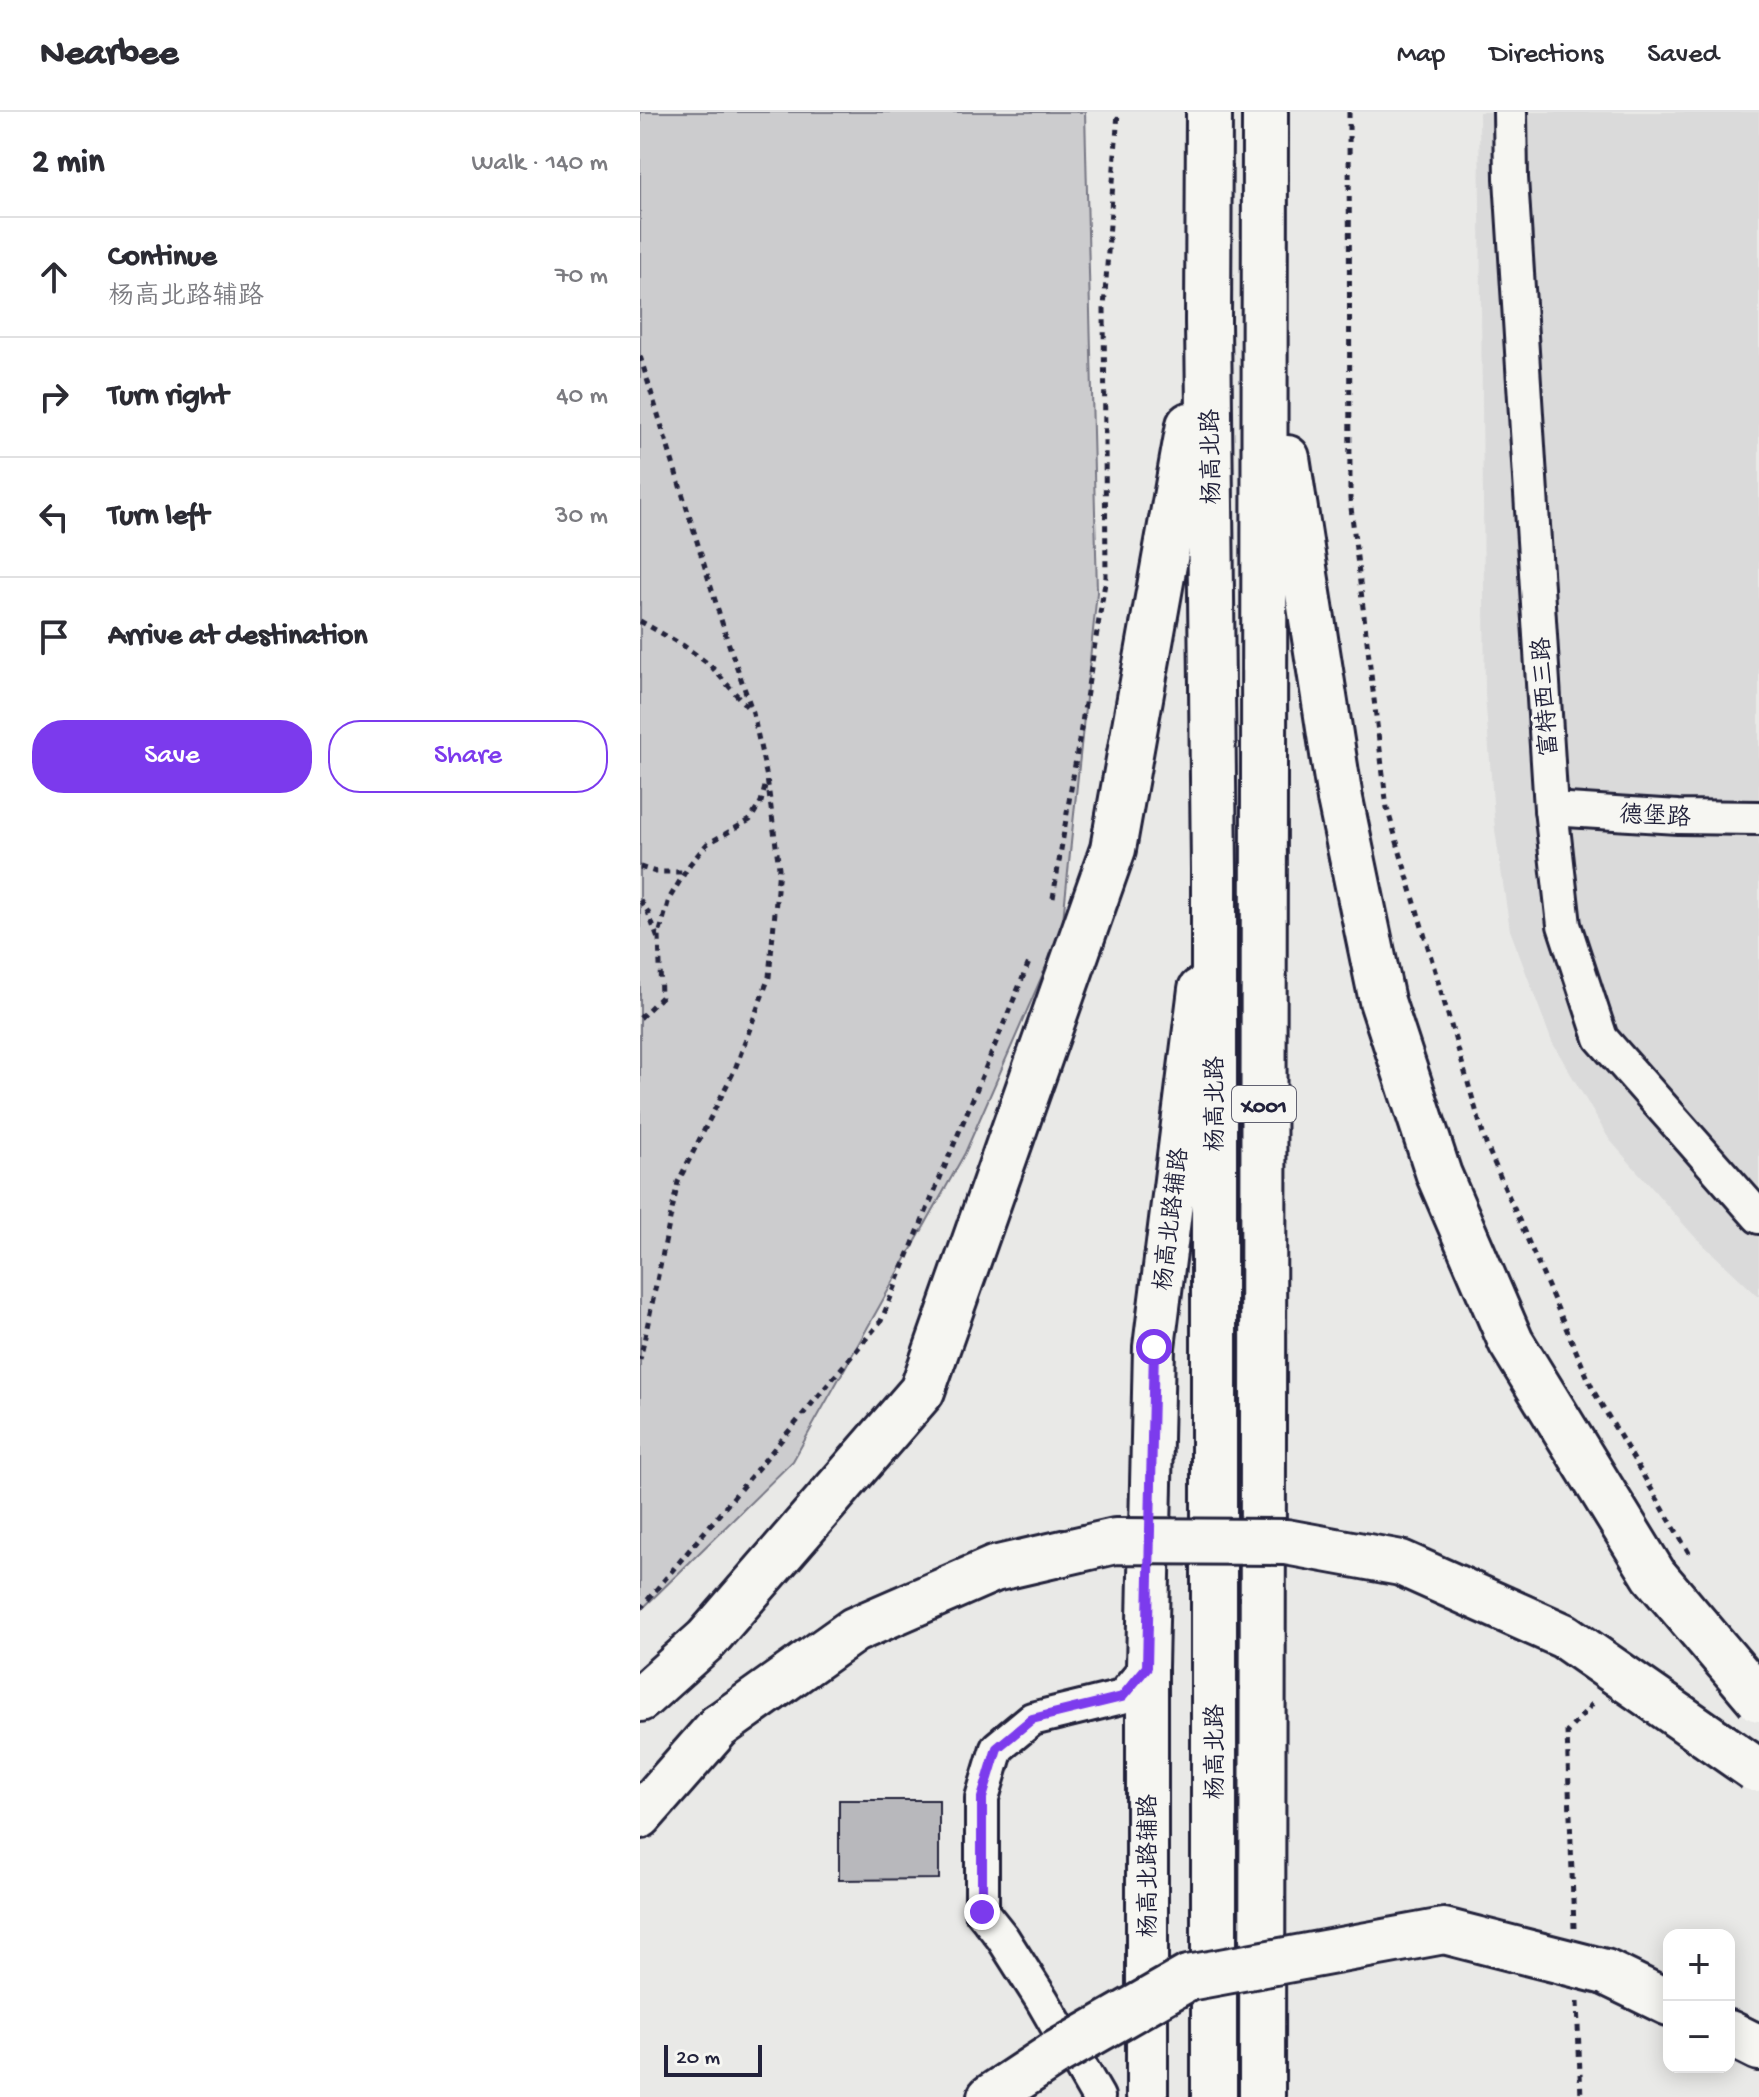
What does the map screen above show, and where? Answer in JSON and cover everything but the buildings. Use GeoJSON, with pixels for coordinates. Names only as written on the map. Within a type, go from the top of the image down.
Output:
{"type":"FeatureCollection","features":[{"type":"Feature","properties":{"kind":"highway","name":"杨高北路"},"geometry":{"type":"LineString","coordinates":[[1209,112],[1214,870],[1214,2097]]}},
{"type":"Feature","properties":{"kind":"highway","name":"杨高北路"},"geometry":{"type":"LineString","coordinates":[[1262,2097],[1265,112]]}},
{"type":"Feature","properties":{"kind":"highway"},"geometry":{"type":"LineString","coordinates":[[1266,320],[1340,799],[1382,1001],[1439,1175],[1511,1342],[1654,1575],[1759,1699]]}},
{"type":"Feature","properties":{"kind":"highway"},"geometry":{"type":"LineString","coordinates":[[640,1699],[707,1639],[922,1391],[1113,849],[1208,321]]}},
{"type":"Feature","properties":{"kind":"highway"},"geometry":{"type":"LineString","coordinates":[[640,1816],[719,1726],[854,1630],[994,1569],[1115,1541],[1286,1542],[1401,1563],[1564,1636],[1757,1770]]}},
{"type":"Feature","properties":{"kind":"highway"},"geometry":{"type":"LineString","coordinates":[[990,2097],[1055,2054],[1188,1978],[1444,1931],[1591,1987],[1663,2002]]}},
{"type":"Feature","properties":{"kind":"highway"},"geometry":{"type":"LineString","coordinates":[[1735,2036],[1759,2048]]}},
{"type":"Feature","properties":{"kind":"main road","name":"杨高北路辅路"},"geometry":{"type":"LineString","coordinates":[[1147,2097],[1147,1667],[1154,1347],[1214,870]]}},
{"type":"Feature","properties":{"kind":"street","name":"富特西三路"},"geometry":{"type":"LineString","coordinates":[[1510,112],[1511,178],[1551,809],[1564,925],[1601,1038],[1759,1217]]}},
{"type":"Feature","properties":{"kind":"street","name":"德堡路"},"geometry":{"type":"LineString","coordinates":[[1551,809],[1678,817],[1759,818]]}},
{"type":"Feature","properties":{"kind":"street"},"geometry":{"type":"LineString","coordinates":[[1098,2097],[1042,2000],[1002,1937],[982,1912],[982,1798],[997,1748],[1032,1719],[1122,1697],[1147,1667]]}},
{"type":"Feature","properties":{"kind":"path"},"geometry":{"type":"LineString","coordinates":[[1051,911],[1106,577],[1104,308],[1118,112]]}},
{"type":"Feature","properties":{"kind":"path"},"geometry":{"type":"LineString","coordinates":[[1349,112],[1350,499],[1387,808],[1486,1144],[1594,1392],[1698,1567]]}},
{"type":"Feature","properties":{"kind":"path"},"geometry":{"type":"LineString","coordinates":[[640,356],[727,639],[753,713],[767,778],[779,868],[769,977],[735,1069],[678,1182],[640,1360]]}},
{"type":"Feature","properties":{"kind":"path"},"geometry":{"type":"LineString","coordinates":[[640,621],[710,665],[753,713]]}},
{"type":"Feature","properties":{"kind":"path"},"geometry":{"type":"LineString","coordinates":[[640,1018],[661,997],[659,935],[669,899],[707,844],[750,820],[761,802],[767,778]]}},
{"type":"Feature","properties":{"kind":"path"},"geometry":{"type":"LineString","coordinates":[[640,867],[656,872],[686,872]]}},
{"type":"Feature","properties":{"kind":"path"},"geometry":{"type":"LineString","coordinates":[[640,900],[660,943]]}},
{"type":"Feature","properties":{"kind":"path"},"geometry":{"type":"LineString","coordinates":[[640,1609],[881,1321],[1032,955]]}},
{"type":"Feature","properties":{"kind":"path"},"geometry":{"type":"LineString","coordinates":[[1575,1938],[1567,1732],[1599,1697]]}},
{"type":"Feature","properties":{"kind":"path"},"geometry":{"type":"LineString","coordinates":[[1581,2097],[1591,1987]]}},
{"type":"Feature","properties":{"kind":"shaded area"},"geometry":{"type":"Polygon","coordinates":[[[640,112],[1085,112],[1097,592],[1062,930],[965,1153],[793,1461],[640,1611],[640,112]]]}},
{"type":"Feature","properties":{"kind":"shaded area"},"geometry":{"type":"Polygon","coordinates":[[[1479,112],[1759,112],[1759,1297],[1694,1236],[1609,1139],[1552,1042],[1510,930],[1495,830],[1485,694],[1479,112]]]}},
{"type":"Feature","properties":{"kind":"route"},"geometry":{"type":"LineString","coordinates":[[982,1912],[982,1798],[997,1748],[1032,1719],[1122,1697],[1147,1667],[1154,1347]]}}]}
